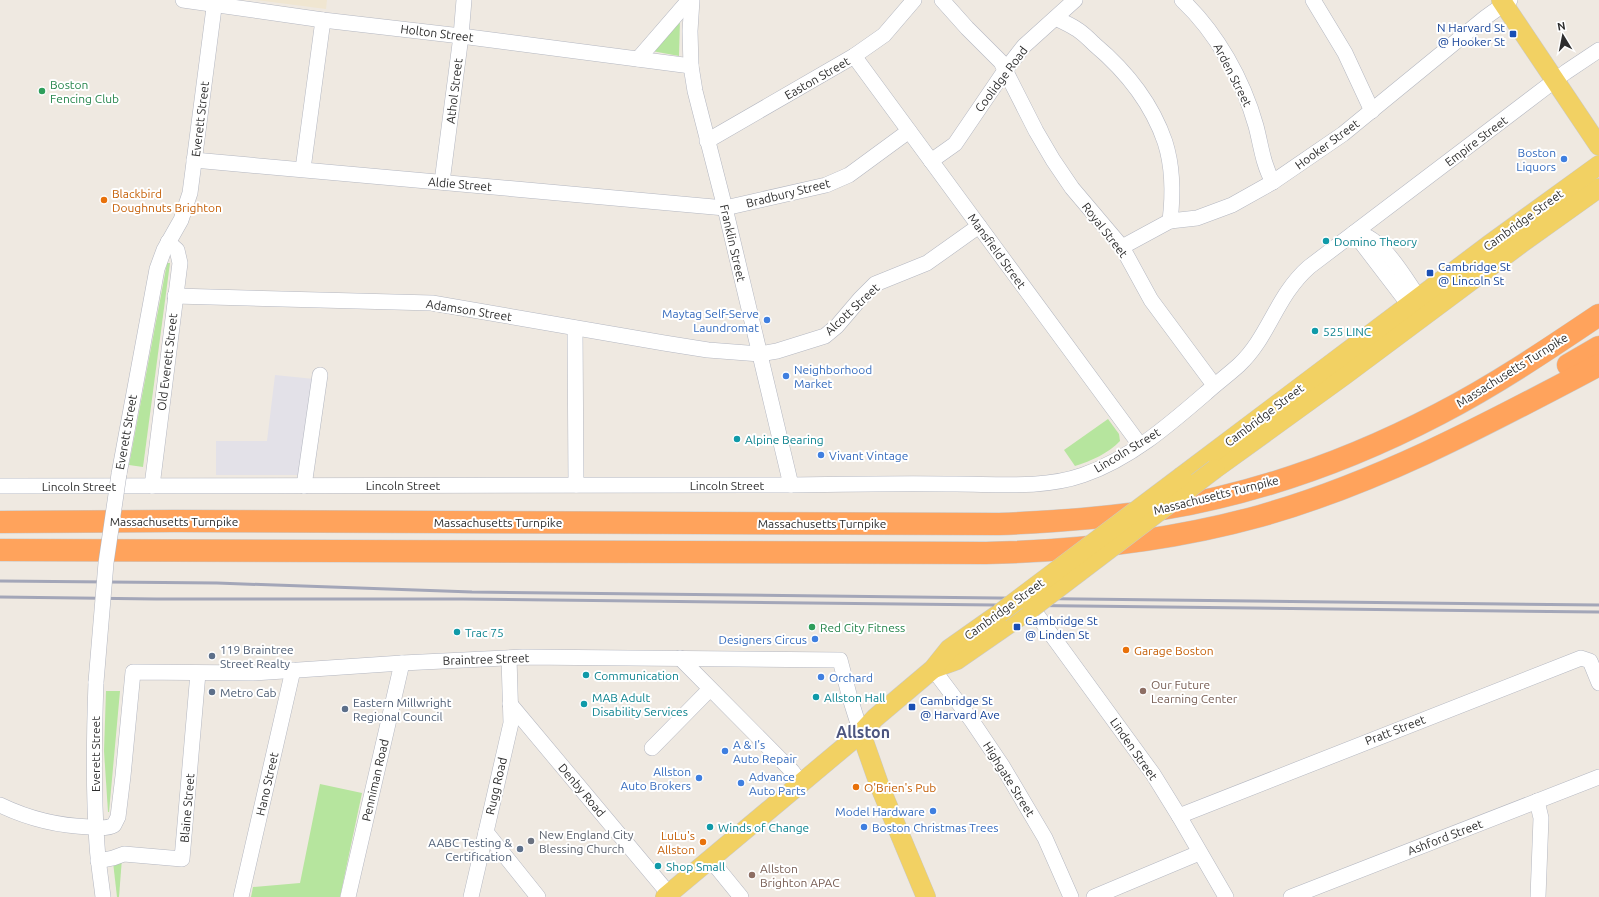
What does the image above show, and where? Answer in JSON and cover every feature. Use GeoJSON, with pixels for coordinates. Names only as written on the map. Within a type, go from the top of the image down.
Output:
{"type":"FeatureCollection","features":[{"type":"Feature","properties":{"kind":"highway"},"geometry":{"type":"LineString","coordinates":[[1489,386],[1527,352],[1599,303]]}},
{"type":"Feature","properties":{"kind":"highway","name":"Massachusetts Turnpike"},"geometry":{"type":"LineString","coordinates":[[0,522],[190,521],[958,524],[1078,520],[1176,506],[1232,493],[1289,477],[1327,464],[1381,442],[1438,414],[1489,386],[1599,315]]}},
{"type":"Feature","properties":{"kind":"highway"},"geometry":{"type":"LineString","coordinates":[[1325,495],[1375,466],[1454,429],[1599,347]]}},
{"type":"Feature","properties":{"kind":"highway"},"geometry":{"type":"LineString","coordinates":[[0,550],[1026,552],[1105,546],[1184,534],[1260,516],[1325,495],[1379,474],[1444,445],[1599,365]]}},
{"type":"Feature","properties":{"kind":"main road"},"geometry":{"type":"LineString","coordinates":[[1505,1],[1599,146]]}},
{"type":"Feature","properties":{"kind":"main road","name":"Cambridge Street"},"geometry":{"type":"LineString","coordinates":[[667,895],[861,733],[875,718],[933,669],[949,649],[1000,613],[1414,301],[1599,165]]}},
{"type":"Feature","properties":{"kind":"main road","name":"Cambridge Street"},"geometry":{"type":"LineString","coordinates":[[933,669],[956,660],[1031,612],[1214,469],[1599,188]]}},
{"type":"Feature","properties":{"kind":"main road"},"geometry":{"type":"LineString","coordinates":[[861,733],[880,787],[926,897]]}},
{"type":"Feature","properties":{"kind":"street","name":"Holton Street"},"geometry":{"type":"LineString","coordinates":[[183,0],[214,2],[323,20],[461,36],[691,66]]}},
{"type":"Feature","properties":{"kind":"street","name":"Athol Street"},"geometry":{"type":"LineString","coordinates":[[442,182],[461,36],[464,0]]}},
{"type":"Feature","properties":{"kind":"street"},"geometry":{"type":"LineString","coordinates":[[638,59],[688,0]]}},
{"type":"Feature","properties":{"kind":"street","name":"Franklin Street"},"geometry":{"type":"LineString","coordinates":[[692,0],[690,31],[691,66],[695,91],[725,208],[791,484]]}},
{"type":"Feature","properties":{"kind":"street","name":"Easton Street"},"geometry":{"type":"LineString","coordinates":[[708,141],[854,56],[884,35],[914,0]]}},
{"type":"Feature","properties":{"kind":"street","name":"Royal Street"},"geometry":{"type":"LineString","coordinates":[[942,0],[967,28],[1002,62],[1036,131],[1053,160],[1072,188],[1122,247],[1151,300],[1214,385]]}},
{"type":"Feature","properties":{"kind":"street","name":"Coolidge Road"},"geometry":{"type":"LineString","coordinates":[[931,161],[955,144],[1006,69],[1024,46],[1075,0]]}},
{"type":"Feature","properties":{"kind":"street","name":"Arden Street"},"geometry":{"type":"LineString","coordinates":[[1182,0],[1209,30],[1244,91],[1256,126],[1265,164],[1273,182]]}},
{"type":"Feature","properties":{"kind":"street"},"geometry":{"type":"LineString","coordinates":[[1313,0],[1345,53],[1372,111]]}},
{"type":"Feature","properties":{"kind":"street","name":"Hooker Street"},"geometry":{"type":"LineString","coordinates":[[1122,247],[1170,221],[1197,218],[1222,209],[1242,200],[1273,182],[1325,147],[1372,111],[1505,1]]}},
{"type":"Feature","properties":{"kind":"street","name":"Everett Street"},"geometry":{"type":"LineString","coordinates":[[103,897],[98,861],[96,828],[94,747],[96,682],[107,558],[119,474],[157,269],[160,258],[181,220],[186,207],[194,160],[214,2]]}},
{"type":"Feature","properties":{"kind":"street"},"geometry":{"type":"LineString","coordinates":[[1056,18],[1078,30],[1111,58],[1138,91],[1156,120],[1166,144],[1171,175],[1172,203],[1170,221]]}},
{"type":"Feature","properties":{"kind":"street"},"geometry":{"type":"LineString","coordinates":[[303,169],[323,20]]}},
{"type":"Feature","properties":{"kind":"street","name":"Empire Street"},"geometry":{"type":"LineString","coordinates":[[1354,233],[1599,50]]}},
{"type":"Feature","properties":{"kind":"street","name":"Mansfield Street"},"geometry":{"type":"LineString","coordinates":[[854,56],[1140,445]]}},
{"type":"Feature","properties":{"kind":"street","name":"Bradbury Street"},"geometry":{"type":"LineString","coordinates":[[725,208],[826,185],[849,175],[909,131]]}},
{"type":"Feature","properties":{"kind":"street","name":"Aldie Street"},"geometry":{"type":"LineString","coordinates":[[194,160],[725,208]]}},
{"type":"Feature","properties":{"kind":"street","name":"Alcott Street"},"geometry":{"type":"LineString","coordinates":[[760,354],[777,351],[825,336],[837,326],[875,284],[927,263],[978,226]]}},
{"type":"Feature","properties":{"kind":"street"},"geometry":{"type":"LineString","coordinates":[[1354,233],[1367,236],[1380,246],[1414,301],[1426,315]]}},
{"type":"Feature","properties":{"kind":"street","name":"Lincoln Street"},"geometry":{"type":"LineString","coordinates":[[0,486],[1043,483],[1064,480],[1106,466],[1140,445],[1168,425],[1239,365],[1251,352],[1284,295],[1298,277],[1315,262],[1354,233]]}},
{"type":"Feature","properties":{"kind":"street","name":"Old Everett Street"},"geometry":{"type":"LineString","coordinates":[[152,486],[179,256],[177,250],[168,242]]}},
{"type":"Feature","properties":{"kind":"street","name":"Adamson Street"},"geometry":{"type":"LineString","coordinates":[[175,296],[432,303],[701,349],[760,354]]}},
{"type":"Feature","properties":{"kind":"street"},"geometry":{"type":"LineString","coordinates":[[574,328],[576,485]]}},
{"type":"Feature","properties":{"kind":"street"},"geometry":{"type":"LineString","coordinates":[[304,486],[320,375]]}},
{"type":"Feature","properties":{"kind":"street","name":"Linden Street"},"geometry":{"type":"LineString","coordinates":[[1031,612],[1153,774],[1226,897]]}},
{"type":"Feature","properties":{"kind":"street","name":"Braintree Street"},"geometry":{"type":"LineString","coordinates":[[96,828],[112,826],[117,819],[133,672],[247,673],[509,658],[840,660],[861,733]]}},
{"type":"Feature","properties":{"kind":"street","name":"Rugg Road"},"geometry":{"type":"LineString","coordinates":[[471,897],[511,723],[509,658]]}},
{"type":"Feature","properties":{"kind":"street"},"geometry":{"type":"LineString","coordinates":[[680,658],[792,771],[801,783]]}},
{"type":"Feature","properties":{"kind":"street","name":"Pratt Street"},"geometry":{"type":"LineString","coordinates":[[1179,816],[1577,659],[1581,658],[1595,661],[1599,682]]}},
{"type":"Feature","properties":{"kind":"street","name":"Penniman Road"},"geometry":{"type":"LineString","coordinates":[[348,897],[402,663]]}},
{"type":"Feature","properties":{"kind":"street","name":"Highgate Street"},"geometry":{"type":"LineString","coordinates":[[933,669],[977,728],[1003,767],[1045,838],[1071,897]]}},
{"type":"Feature","properties":{"kind":"street","name":"Hano Street"},"geometry":{"type":"LineString","coordinates":[[241,897],[293,670]]}},
{"type":"Feature","properties":{"kind":"street","name":"Blaine Street"},"geometry":{"type":"LineString","coordinates":[[98,861],[124,854],[182,859],[198,673]]}},
{"type":"Feature","properties":{"kind":"street"},"geometry":{"type":"LineString","coordinates":[[652,748],[710,689]]}},
{"type":"Feature","properties":{"kind":"street","name":"Denby Road"},"geometry":{"type":"LineString","coordinates":[[510,704],[667,895]]}},
{"type":"Feature","properties":{"kind":"street","name":"Ashford Street"},"geometry":{"type":"LineString","coordinates":[[1291,897],[1599,776]]}},
{"type":"Feature","properties":{"kind":"street"},"geometry":{"type":"LineString","coordinates":[[1537,801],[1541,818],[1538,897]]}},
{"type":"Feature","properties":{"kind":"street"},"geometry":{"type":"LineString","coordinates":[[0,805],[45,822],[96,828]]}},
{"type":"Feature","properties":{"kind":"street"},"geometry":{"type":"LineString","coordinates":[[486,832],[538,897]]}},
{"type":"Feature","properties":{"kind":"street"},"geometry":{"type":"LineString","coordinates":[[1094,897],[1199,853]]}},
{"type":"Feature","properties":{"kind":"street"},"geometry":{"type":"LineString","coordinates":[[710,859],[741,897]]}},
{"type":"Feature","properties":{"kind":"shaded area"},"geometry":{"type":"Polygon","coordinates":[[[256,0],[327,0],[326,9],[256,0]]]}},
{"type":"Feature","properties":{"kind":"shaded area"},"geometry":{"type":"Polygon","coordinates":[[[275,375],[314,379],[302,475],[216,475],[216,441],[267,441],[275,375]]]}},
{"type":"Feature","properties":{"kind":"green space"},"geometry":{"type":"Polygon","coordinates":[[[680,19],[679,56],[652,51],[680,19]]]}},
{"type":"Feature","properties":{"kind":"green space"},"geometry":{"type":"Polygon","coordinates":[[[167,263],[170,263],[143,467],[129,465],[167,263]]]}},
{"type":"Feature","properties":{"kind":"green space"},"geometry":{"type":"Polygon","coordinates":[[[1108,419],[1119,434],[1120,441],[1111,449],[1099,456],[1075,466],[1064,450],[1108,419]]]}},
{"type":"Feature","properties":{"kind":"green space"},"geometry":{"type":"Polygon","coordinates":[[[106,691],[120,691],[109,812],[104,751],[106,691]]]}},
{"type":"Feature","properties":{"kind":"green space"},"geometry":{"type":"Polygon","coordinates":[[[320,784],[362,793],[340,897],[251,897],[253,887],[300,883],[320,784]]]}},
{"type":"Feature","properties":{"kind":"green space"},"geometry":{"type":"Polygon","coordinates":[[[122,858],[119,897],[117,897],[113,862],[122,858]]]}},
{"type":"Feature","properties":{"kind":"railway"},"geometry":{"type":"LineString","coordinates":[[0,581],[217,583],[472,592],[1599,605]]}},
{"type":"Feature","properties":{"kind":"railway"},"geometry":{"type":"LineString","coordinates":[[0,597],[156,599],[463,599],[1599,612]]}},
{"type":"Feature","properties":{"kind":"place","name":"N Harvard St @ Hooker St"},"geometry":{"type":"Point","coordinates":[1513,34]}},
{"type":"Feature","properties":{"kind":"place","name":"Boston Fencing Club"},"geometry":{"type":"Point","coordinates":[42,91]}},
{"type":"Feature","properties":{"kind":"place","name":"Boston Liquors"},"geometry":{"type":"Point","coordinates":[1564,159]}},
{"type":"Feature","properties":{"kind":"place","name":"Blackbird Doughnuts Brighton"},"geometry":{"type":"Point","coordinates":[104,200]}},
{"type":"Feature","properties":{"kind":"place","name":"Domino Theory"},"geometry":{"type":"Point","coordinates":[1326,241]}},
{"type":"Feature","properties":{"kind":"place","name":"Cambridge St @ Lincoln St"},"geometry":{"type":"Point","coordinates":[1430,273]}},
{"type":"Feature","properties":{"kind":"place","name":"Maytag Self-Serve Laundromat"},"geometry":{"type":"Point","coordinates":[767,320]}},
{"type":"Feature","properties":{"kind":"place","name":"525 LINC"},"geometry":{"type":"Point","coordinates":[1315,331]}},
{"type":"Feature","properties":{"kind":"place","name":"Neighborhood Market"},"geometry":{"type":"Point","coordinates":[786,376]}},
{"type":"Feature","properties":{"kind":"place","name":"Alpine Bearing"},"geometry":{"type":"Point","coordinates":[737,439]}},
{"type":"Feature","properties":{"kind":"place","name":"Vivant Vintage"},"geometry":{"type":"Point","coordinates":[821,455]}},
{"type":"Feature","properties":{"kind":"place","name":"Red City Fitness"},"geometry":{"type":"Point","coordinates":[812,627]}},
{"type":"Feature","properties":{"kind":"place","name":"Cambridge St @ Linden St"},"geometry":{"type":"Point","coordinates":[1017,627]}},
{"type":"Feature","properties":{"kind":"place","name":"Trac 75"},"geometry":{"type":"Point","coordinates":[457,632]}},
{"type":"Feature","properties":{"kind":"place","name":"Designers Circus"},"geometry":{"type":"Point","coordinates":[815,639]}},
{"type":"Feature","properties":{"kind":"place","name":"Garage Boston"},"geometry":{"type":"Point","coordinates":[1126,650]}},
{"type":"Feature","properties":{"kind":"place","name":"119 Braintree Street Realty"},"geometry":{"type":"Point","coordinates":[212,656]}},
{"type":"Feature","properties":{"kind":"place","name":"Communication"},"geometry":{"type":"Point","coordinates":[586,675]}},
{"type":"Feature","properties":{"kind":"place","name":"Orchard"},"geometry":{"type":"Point","coordinates":[821,677]}},
{"type":"Feature","properties":{"kind":"place","name":"Our Future Learning Center"},"geometry":{"type":"Point","coordinates":[1143,691]}},
{"type":"Feature","properties":{"kind":"place","name":"Metro Cab"},"geometry":{"type":"Point","coordinates":[212,692]}},
{"type":"Feature","properties":{"kind":"place","name":"Allston Hall"},"geometry":{"type":"Point","coordinates":[816,697]}},
{"type":"Feature","properties":{"kind":"place","name":"MAB Adult Disability Services"},"geometry":{"type":"Point","coordinates":[584,704]}},
{"type":"Feature","properties":{"kind":"place","name":"Cambridge St @ Harvard Ave"},"geometry":{"type":"Point","coordinates":[912,707]}},
{"type":"Feature","properties":{"kind":"place","name":"Eastern Millwright Regional Council"},"geometry":{"type":"Point","coordinates":[345,709]}},
{"type":"Feature","properties":{"kind":"place","name":"A & I's Auto Repair"},"geometry":{"type":"Point","coordinates":[725,751]}},
{"type":"Feature","properties":{"kind":"place","name":"Allston Auto Brokers"},"geometry":{"type":"Point","coordinates":[699,778]}},
{"type":"Feature","properties":{"kind":"place","name":"Advance Auto Parts"},"geometry":{"type":"Point","coordinates":[741,783]}},
{"type":"Feature","properties":{"kind":"place","name":"O'Brien's Pub"},"geometry":{"type":"Point","coordinates":[856,787]}},
{"type":"Feature","properties":{"kind":"place","name":"Model Hardware"},"geometry":{"type":"Point","coordinates":[933,811]}},
{"type":"Feature","properties":{"kind":"place","name":"Winds of Change"},"geometry":{"type":"Point","coordinates":[710,827]}},
{"type":"Feature","properties":{"kind":"place","name":"Boston Christmas Trees"},"geometry":{"type":"Point","coordinates":[864,827]}},
{"type":"Feature","properties":{"kind":"place","name":"New England City Blessing Church"},"geometry":{"type":"Point","coordinates":[531,841]}},
{"type":"Feature","properties":{"kind":"place","name":"LuLu's Allston"},"geometry":{"type":"Point","coordinates":[703,842]}},
{"type":"Feature","properties":{"kind":"place","name":"AABC Testing & Certification"},"geometry":{"type":"Point","coordinates":[520,849]}},
{"type":"Feature","properties":{"kind":"place","name":"Shop Small"},"geometry":{"type":"Point","coordinates":[658,866]}},
{"type":"Feature","properties":{"kind":"place","name":"Allston Brighton APAC"},"geometry":{"type":"Point","coordinates":[752,875]}},
{"type":"Feature","properties":{"kind":"district","name":"Allston"},"geometry":{"type":"Point","coordinates":[863,732]}}]}
